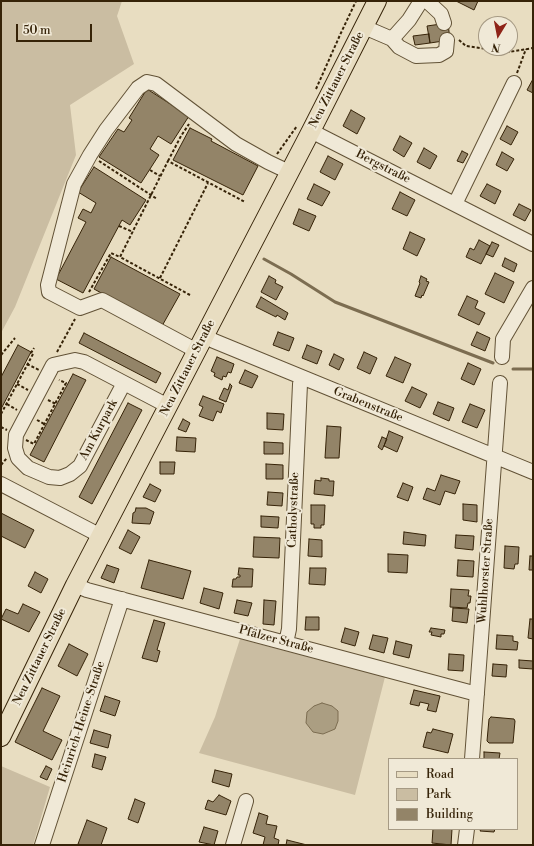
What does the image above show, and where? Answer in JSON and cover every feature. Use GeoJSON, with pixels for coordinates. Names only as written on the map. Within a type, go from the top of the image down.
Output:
{"type":"FeatureCollection","features":[{"type":"Feature","properties":{"kind":"main road","name":"Neu Zittauer Straße"},"geometry":{"type":"LineString","coordinates":[[1,737],[75,585],[289,172],[304,128],[364,27],[377,1]]}},
{"type":"Feature","properties":{"kind":"street"},"geometry":{"type":"LineString","coordinates":[[392,39],[409,20],[421,1]]}},
{"type":"Feature","properties":{"kind":"street"},"geometry":{"type":"LineString","coordinates":[[427,1],[441,14],[444,24]]}},
{"type":"Feature","properties":{"kind":"street"},"geometry":{"type":"LineString","coordinates":[[364,27],[392,39],[399,47],[416,56],[439,55],[446,51],[452,40]]}},
{"type":"Feature","properties":{"kind":"street"},"geometry":{"type":"LineString","coordinates":[[80,308],[49,292],[48,285],[74,184],[106,130],[138,88],[147,82],[156,84],[236,144],[289,172]]}},
{"type":"Feature","properties":{"kind":"street"},"geometry":{"type":"LineString","coordinates":[[455,204],[514,83]]}},
{"type":"Feature","properties":{"kind":"street","name":"Bergstraße"},"geometry":{"type":"LineString","coordinates":[[304,128],[533,244]]}},
{"type":"Feature","properties":{"kind":"street"},"geometry":{"type":"LineString","coordinates":[[502,357],[503,339],[533,288]]}},
{"type":"Feature","properties":{"kind":"street","name":"Grabenstraße"},"geometry":{"type":"LineString","coordinates":[[80,308],[102,300],[169,335],[303,378],[533,472]]}},
{"type":"Feature","properties":{"kind":"street","name":"Am Kurpark"},"geometry":{"type":"LineString","coordinates":[[124,383],[80,466],[70,474],[60,478],[49,477],[28,468],[18,458],[15,448],[16,435],[53,365],[75,360],[84,362],[168,406]]}},
{"type":"Feature","properties":{"kind":"street","name":"Catholystraße"},"geometry":{"type":"LineString","coordinates":[[286,643],[289,629],[300,384],[303,378]]}},
{"type":"Feature","properties":{"kind":"street","name":"Wuhlhorster Straße"},"geometry":{"type":"LineString","coordinates":[[472,758],[500,383]]}},
{"type":"Feature","properties":{"kind":"street"},"geometry":{"type":"LineString","coordinates":[[1,484],[101,536]]}},
{"type":"Feature","properties":{"kind":"street","name":"Pfälzer Straße"},"geometry":{"type":"LineString","coordinates":[[75,585],[87,590],[477,694]]}},
{"type":"Feature","properties":{"kind":"street","name":"Heinrich-Heine-Straße"},"geometry":{"type":"LineString","coordinates":[[42,845],[122,599]]}},
{"type":"Feature","properties":{"kind":"street"},"geometry":{"type":"LineString","coordinates":[[234,845],[246,801]]}},
{"type":"Feature","properties":{"kind":"street"},"geometry":{"type":"LineString","coordinates":[[465,845],[466,830]]}},
{"type":"Feature","properties":{"kind":"path"},"geometry":{"type":"LineString","coordinates":[[314,94],[356,1]]}},
{"type":"Feature","properties":{"kind":"path"},"geometry":{"type":"LineString","coordinates":[[452,40],[466,46],[509,52],[533,48]]}},
{"type":"Feature","properties":{"kind":"path"},"geometry":{"type":"LineString","coordinates":[[514,83],[526,49]]}},
{"type":"Feature","properties":{"kind":"path"},"geometry":{"type":"LineString","coordinates":[[120,257],[160,176],[181,136],[195,114]]}},
{"type":"Feature","properties":{"kind":"path"},"geometry":{"type":"LineString","coordinates":[[269,162],[304,128]]}},
{"type":"Feature","properties":{"kind":"path"},"geometry":{"type":"LineString","coordinates":[[90,155],[157,199]]}},
{"type":"Feature","properties":{"kind":"path"},"geometry":{"type":"LineString","coordinates":[[168,162],[245,202]]}},
{"type":"Feature","properties":{"kind":"path"},"geometry":{"type":"LineString","coordinates":[[150,170],[160,176]]}},
{"type":"Feature","properties":{"kind":"path"},"geometry":{"type":"LineString","coordinates":[[160,278],[208,183]]}},
{"type":"Feature","properties":{"kind":"path"},"geometry":{"type":"LineString","coordinates":[[228,194],[231,189]]}},
{"type":"Feature","properties":{"kind":"path"},"geometry":{"type":"LineString","coordinates":[[118,226],[132,232]]}},
{"type":"Feature","properties":{"kind":"path"},"geometry":{"type":"LineString","coordinates":[[54,358],[111,253],[190,295]]}},
{"type":"Feature","properties":{"kind":"path"},"geometry":{"type":"LineString","coordinates":[[1,355],[14,338]]}},
{"type":"Feature","properties":{"kind":"path"},"geometry":{"type":"LineString","coordinates":[[1,414],[34,348]]}},
{"type":"Feature","properties":{"kind":"path"},"geometry":{"type":"LineString","coordinates":[[34,444],[66,383]]}},
{"type":"Feature","properties":{"kind":"green space"},"geometry":{"type":"Polygon","coordinates":[[[1,1],[122,1],[117,16],[134,64],[70,105],[76,155],[15,307],[1,333],[1,1]]]}},
{"type":"Feature","properties":{"kind":"green space"},"geometry":{"type":"Polygon","coordinates":[[[240,639],[385,677],[355,795],[199,753],[215,717],[240,639]]]}},
{"type":"Feature","properties":{"kind":"green space"},"geometry":{"type":"Polygon","coordinates":[[[1,766],[50,787],[33,845],[1,845],[1,766]]]}},
{"type":"Feature","properties":{"kind":"shaded area"},"geometry":{"type":"Polygon","coordinates":[[[322,703],[332,706],[338,711],[338,721],[335,729],[323,734],[313,732],[306,723],[307,712],[314,706],[322,703]]]}},
{"type":"Feature","properties":{"kind":"building"},"geometry":{"type":"Polygon","coordinates":[[[456,1],[478,1],[474,10],[456,1]]]}},
{"type":"Feature","properties":{"kind":"building"},"geometry":{"type":"Polygon","coordinates":[[[448,23],[450,40],[430,43],[427,26],[448,23]]]}},
{"type":"Feature","properties":{"kind":"building"},"geometry":{"type":"Polygon","coordinates":[[[429,34],[430,43],[415,45],[413,36],[429,34]]]}},
{"type":"Feature","properties":{"kind":"building"},"geometry":{"type":"Polygon","coordinates":[[[533,79],[533,93],[527,90],[533,79]]]}},
{"type":"Feature","properties":{"kind":"building"},"geometry":{"type":"Polygon","coordinates":[[[147,89],[189,116],[171,144],[158,136],[150,149],[159,155],[141,183],[99,157],[118,129],[124,132],[132,120],[129,118],[147,89]]]}},
{"type":"Feature","properties":{"kind":"building"},"geometry":{"type":"Polygon","coordinates":[[[351,110],[365,118],[357,134],[343,126],[351,110]]]}},
{"type":"Feature","properties":{"kind":"building"},"geometry":{"type":"Polygon","coordinates":[[[507,126],[518,132],[511,145],[500,139],[507,126]]]}},
{"type":"Feature","properties":{"kind":"building"},"geometry":{"type":"Polygon","coordinates":[[[190,128],[258,166],[243,195],[173,160],[190,128]]]}},
{"type":"Feature","properties":{"kind":"building"},"geometry":{"type":"Polygon","coordinates":[[[400,136],[412,143],[404,157],[393,150],[400,136]]]}},
{"type":"Feature","properties":{"kind":"building"},"geometry":{"type":"Polygon","coordinates":[[[424,148],[437,156],[430,169],[417,162],[424,148]]]}},
{"type":"Feature","properties":{"kind":"building"},"geometry":{"type":"Polygon","coordinates":[[[462,151],[468,154],[463,163],[457,161],[462,151]]]}},
{"type":"Feature","properties":{"kind":"building"},"geometry":{"type":"Polygon","coordinates":[[[502,152],[514,159],[507,171],[496,165],[502,152]]]}},
{"type":"Feature","properties":{"kind":"building"},"geometry":{"type":"Polygon","coordinates":[[[328,156],[343,164],[335,180],[320,172],[328,156]]]}},
{"type":"Feature","properties":{"kind":"building"},"geometry":{"type":"Polygon","coordinates":[[[94,167],[146,200],[130,225],[122,220],[83,293],[56,279],[86,222],[78,218],[83,209],[91,213],[96,203],[78,192],[94,167]]]}},
{"type":"Feature","properties":{"kind":"building"},"geometry":{"type":"Polygon","coordinates":[[[314,184],[330,192],[322,206],[307,199],[314,184]]]}},
{"type":"Feature","properties":{"kind":"building"},"geometry":{"type":"Polygon","coordinates":[[[487,184],[501,191],[495,204],[480,196],[487,184]]]}},
{"type":"Feature","properties":{"kind":"building"},"geometry":{"type":"Polygon","coordinates":[[[400,192],[415,200],[407,216],[392,209],[400,192]]]}},
{"type":"Feature","properties":{"kind":"building"},"geometry":{"type":"Polygon","coordinates":[[[519,204],[531,210],[525,221],[513,215],[519,204]]]}},
{"type":"Feature","properties":{"kind":"building"},"geometry":{"type":"Polygon","coordinates":[[[299,209],[316,216],[309,231],[293,224],[299,209]]]}},
{"type":"Feature","properties":{"kind":"building"},"geometry":{"type":"Polygon","coordinates":[[[410,232],[425,239],[417,256],[403,249],[410,232]]]}},
{"type":"Feature","properties":{"kind":"building"},"geometry":{"type":"Polygon","coordinates":[[[479,240],[490,246],[481,264],[466,257],[470,248],[474,250],[479,240]]]}},
{"type":"Feature","properties":{"kind":"building"},"geometry":{"type":"Polygon","coordinates":[[[492,242],[499,245],[493,257],[486,254],[492,242]]]}},
{"type":"Feature","properties":{"kind":"building"},"geometry":{"type":"Polygon","coordinates":[[[111,257],[180,294],[162,326],[94,289],[111,257]]]}},
{"type":"Feature","properties":{"kind":"building"},"geometry":{"type":"Polygon","coordinates":[[[505,258],[517,264],[514,272],[502,266],[505,258]]]}},
{"type":"Feature","properties":{"kind":"building"},"geometry":{"type":"Polygon","coordinates":[[[495,273],[514,282],[504,303],[485,294],[495,273]]]}},
{"type":"Feature","properties":{"kind":"building"},"geometry":{"type":"Polygon","coordinates":[[[269,276],[276,280],[275,283],[283,287],[276,300],[261,292],[269,276]]]}},
{"type":"Feature","properties":{"kind":"building"},"geometry":{"type":"Polygon","coordinates":[[[421,276],[429,282],[421,298],[415,296],[421,276]]]}},
{"type":"Feature","properties":{"kind":"building"},"geometry":{"type":"Polygon","coordinates":[[[467,296],[478,301],[475,308],[485,313],[479,325],[458,315],[467,296]]]}},
{"type":"Feature","properties":{"kind":"building"},"geometry":{"type":"Polygon","coordinates":[[[261,297],[288,313],[285,320],[277,315],[276,317],[256,307],[261,297]]]}},
{"type":"Feature","properties":{"kind":"building"},"geometry":{"type":"Polygon","coordinates":[[[278,332],[294,338],[289,351],[273,345],[278,332]]]}},
{"type":"Feature","properties":{"kind":"building"},"geometry":{"type":"Polygon","coordinates":[[[477,332],[490,338],[485,351],[471,345],[477,332]]]}},
{"type":"Feature","properties":{"kind":"building"},"geometry":{"type":"Polygon","coordinates":[[[84,333],[161,373],[156,383],[79,343],[84,333]]]}},
{"type":"Feature","properties":{"kind":"building"},"geometry":{"type":"Polygon","coordinates":[[[18,345],[31,352],[1,409],[1,377],[18,345]]]}},
{"type":"Feature","properties":{"kind":"building"},"geometry":{"type":"Polygon","coordinates":[[[307,345],[322,351],[317,364],[302,358],[307,345]]]}},
{"type":"Feature","properties":{"kind":"building"},"geometry":{"type":"Polygon","coordinates":[[[364,352],[377,358],[370,374],[357,368],[364,352]]]}},
{"type":"Feature","properties":{"kind":"building"},"geometry":{"type":"Polygon","coordinates":[[[334,354],[344,359],[339,370],[329,365],[334,354]]]}},
{"type":"Feature","properties":{"kind":"building"},"geometry":{"type":"Polygon","coordinates":[[[217,357],[234,364],[231,373],[228,372],[226,377],[223,376],[222,380],[214,376],[215,373],[211,371],[217,357]]]}},
{"type":"Feature","properties":{"kind":"building"},"geometry":{"type":"Polygon","coordinates":[[[395,357],[411,364],[403,383],[386,376],[395,357]]]}},
{"type":"Feature","properties":{"kind":"building"},"geometry":{"type":"Polygon","coordinates":[[[468,363],[481,369],[474,385],[461,379],[468,363]]]}},
{"type":"Feature","properties":{"kind":"building"},"geometry":{"type":"Polygon","coordinates":[[[245,370],[258,376],[252,388],[239,383],[245,370]]]}},
{"type":"Feature","properties":{"kind":"building"},"geometry":{"type":"Polygon","coordinates":[[[73,374],[86,380],[44,462],[30,455],[73,374]]]}},
{"type":"Feature","properties":{"kind":"building"},"geometry":{"type":"Polygon","coordinates":[[[230,384],[232,386],[226,402],[219,399],[224,388],[228,390],[230,384]]]}},
{"type":"Feature","properties":{"kind":"building"},"geometry":{"type":"Polygon","coordinates":[[[412,387],[427,394],[420,408],[405,401],[412,387]]]}},
{"type":"Feature","properties":{"kind":"building"},"geometry":{"type":"Polygon","coordinates":[[[203,396],[224,404],[221,413],[217,411],[213,421],[199,416],[203,407],[199,405],[203,396]]]}},
{"type":"Feature","properties":{"kind":"building"},"geometry":{"type":"Polygon","coordinates":[[[438,402],[454,408],[449,421],[433,414],[438,402]]]}},
{"type":"Feature","properties":{"kind":"building"},"geometry":{"type":"Polygon","coordinates":[[[128,403],[142,410],[92,504],[79,497],[128,403]]]}},
{"type":"Feature","properties":{"kind":"building"},"geometry":{"type":"Polygon","coordinates":[[[470,404],[485,410],[477,428],[462,422],[470,404]]]}},
{"type":"Feature","properties":{"kind":"building"},"geometry":{"type":"Polygon","coordinates":[[[267,413],[284,414],[283,430],[267,429],[267,413]]]}},
{"type":"Feature","properties":{"kind":"building"},"geometry":{"type":"Polygon","coordinates":[[[183,419],[190,423],[186,432],[178,429],[183,419]]]}},
{"type":"Feature","properties":{"kind":"building"},"geometry":{"type":"Polygon","coordinates":[[[327,426],[341,427],[339,458],[325,458],[327,426]]]}},
{"type":"Feature","properties":{"kind":"building"},"geometry":{"type":"Polygon","coordinates":[[[389,431],[403,437],[397,452],[384,446],[389,431]]]}},
{"type":"Feature","properties":{"kind":"building"},"geometry":{"type":"Polygon","coordinates":[[[177,437],[196,438],[195,452],[176,451],[177,437]]]}},
{"type":"Feature","properties":{"kind":"building"},"geometry":{"type":"Polygon","coordinates":[[[382,437],[387,439],[382,450],[378,447],[382,437]]]}},
{"type":"Feature","properties":{"kind":"building"},"geometry":{"type":"Polygon","coordinates":[[[264,442],[283,443],[283,454],[264,454],[264,442]]]}},
{"type":"Feature","properties":{"kind":"building"},"geometry":{"type":"Polygon","coordinates":[[[160,462],[175,462],[174,474],[160,474],[160,462]]]}},
{"type":"Feature","properties":{"kind":"building"},"geometry":{"type":"Polygon","coordinates":[[[266,464],[283,465],[283,479],[266,479],[266,464]]]}},
{"type":"Feature","properties":{"kind":"building"},"geometry":{"type":"Polygon","coordinates":[[[441,475],[460,481],[455,494],[445,491],[440,505],[423,499],[427,488],[435,491],[441,475]]]}},
{"type":"Feature","properties":{"kind":"building"},"geometry":{"type":"Polygon","coordinates":[[[321,478],[334,481],[333,496],[314,494],[315,480],[321,481],[321,478]]]}},
{"type":"Feature","properties":{"kind":"building"},"geometry":{"type":"Polygon","coordinates":[[[403,483],[413,487],[408,501],[397,497],[403,483]]]}},
{"type":"Feature","properties":{"kind":"building"},"geometry":{"type":"Polygon","coordinates":[[[150,484],[161,490],[155,502],[143,497],[150,484]]]}},
{"type":"Feature","properties":{"kind":"building"},"geometry":{"type":"Polygon","coordinates":[[[268,492],[283,493],[282,506],[267,505],[268,492]]]}},
{"type":"Feature","properties":{"kind":"building"},"geometry":{"type":"Polygon","coordinates":[[[463,504],[477,505],[477,522],[463,520],[463,504]]]}},
{"type":"Feature","properties":{"kind":"building"},"geometry":{"type":"Polygon","coordinates":[[[311,505],[325,505],[324,525],[321,525],[321,528],[314,528],[314,524],[311,524],[311,505]]]}},
{"type":"Feature","properties":{"kind":"building"},"geometry":{"type":"Polygon","coordinates":[[[136,508],[146,508],[154,512],[150,524],[132,523],[133,513],[135,512],[136,508]]]}},
{"type":"Feature","properties":{"kind":"building"},"geometry":{"type":"Polygon","coordinates":[[[1,513],[34,530],[25,548],[1,536],[1,513]]]}},
{"type":"Feature","properties":{"kind":"building"},"geometry":{"type":"Polygon","coordinates":[[[261,516],[279,517],[278,528],[261,527],[261,516]]]}},
{"type":"Feature","properties":{"kind":"building"},"geometry":{"type":"Polygon","coordinates":[[[128,530],[140,537],[131,554],[119,548],[128,530]]]}},
{"type":"Feature","properties":{"kind":"building"},"geometry":{"type":"Polygon","coordinates":[[[404,532],[426,535],[425,546],[403,544],[404,532]]]}},
{"type":"Feature","properties":{"kind":"building"},"geometry":{"type":"Polygon","coordinates":[[[456,535],[474,536],[473,550],[455,548],[456,535]]]}},
{"type":"Feature","properties":{"kind":"building"},"geometry":{"type":"Polygon","coordinates":[[[254,537],[280,538],[279,558],[253,557],[254,537]]]}},
{"type":"Feature","properties":{"kind":"building"},"geometry":{"type":"Polygon","coordinates":[[[309,539],[322,540],[322,557],[308,556],[309,539]]]}},
{"type":"Feature","properties":{"kind":"building"},"geometry":{"type":"Polygon","coordinates":[[[505,546],[519,547],[518,564],[515,564],[514,569],[504,568],[505,546]]]}},
{"type":"Feature","properties":{"kind":"building"},"geometry":{"type":"Polygon","coordinates":[[[388,554],[408,555],[407,573],[388,572],[388,554]]]}},
{"type":"Feature","properties":{"kind":"building"},"geometry":{"type":"Polygon","coordinates":[[[530,556],[533,556],[533,570],[529,570],[530,556]]]}},
{"type":"Feature","properties":{"kind":"building"},"geometry":{"type":"Polygon","coordinates":[[[149,560],[191,571],[183,599],[141,588],[149,560]]]}},
{"type":"Feature","properties":{"kind":"building"},"geometry":{"type":"Polygon","coordinates":[[[458,560],[474,561],[473,577],[457,576],[458,560]]]}},
{"type":"Feature","properties":{"kind":"building"},"geometry":{"type":"Polygon","coordinates":[[[107,565],[119,569],[114,583],[101,578],[107,565]]]}},
{"type":"Feature","properties":{"kind":"building"},"geometry":{"type":"Polygon","coordinates":[[[239,568],[253,569],[252,587],[232,587],[233,579],[240,577],[240,575],[238,575],[239,568]]]}},
{"type":"Feature","properties":{"kind":"building"},"geometry":{"type":"Polygon","coordinates":[[[310,568],[326,568],[325,585],[309,584],[310,568]]]}},
{"type":"Feature","properties":{"kind":"building"},"geometry":{"type":"Polygon","coordinates":[[[35,572],[48,579],[41,593],[28,586],[35,572]]]}},
{"type":"Feature","properties":{"kind":"building"},"geometry":{"type":"Polygon","coordinates":[[[204,588],[223,593],[219,609],[200,603],[204,588]]]}},
{"type":"Feature","properties":{"kind":"building"},"geometry":{"type":"Polygon","coordinates":[[[451,589],[469,590],[468,596],[471,596],[470,603],[468,603],[467,608],[450,607],[451,589]]]}},
{"type":"Feature","properties":{"kind":"building"},"geometry":{"type":"Polygon","coordinates":[[[237,600],[252,603],[248,616],[234,613],[237,600]]]}},
{"type":"Feature","properties":{"kind":"building"},"geometry":{"type":"Polygon","coordinates":[[[264,600],[276,601],[274,625],[263,624],[264,600]]]}},
{"type":"Feature","properties":{"kind":"building"},"geometry":{"type":"Polygon","coordinates":[[[23,604],[40,612],[29,632],[1,619],[6,609],[18,614],[23,604]]]}},
{"type":"Feature","properties":{"kind":"building"},"geometry":{"type":"Polygon","coordinates":[[[453,608],[469,609],[467,623],[452,621],[453,608]]]}},
{"type":"Feature","properties":{"kind":"building"},"geometry":{"type":"Polygon","coordinates":[[[306,617],[319,617],[319,630],[305,630],[306,617]]]}},
{"type":"Feature","properties":{"kind":"building"},"geometry":{"type":"Polygon","coordinates":[[[530,619],[533,619],[533,639],[528,638],[530,619]]]}},
{"type":"Feature","properties":{"kind":"building"},"geometry":{"type":"Polygon","coordinates":[[[154,620],[165,623],[157,650],[160,651],[157,662],[142,658],[154,620]]]}},
{"type":"Feature","properties":{"kind":"building"},"geometry":{"type":"Polygon","coordinates":[[[345,628],[359,632],[355,646],[341,642],[345,628]]]}},
{"type":"Feature","properties":{"kind":"building"},"geometry":{"type":"Polygon","coordinates":[[[431,628],[445,630],[444,634],[441,634],[441,637],[431,635],[432,632],[429,632],[431,628]]]}},
{"type":"Feature","properties":{"kind":"building"},"geometry":{"type":"Polygon","coordinates":[[[373,635],[388,638],[384,653],[369,649],[373,635]]]}},
{"type":"Feature","properties":{"kind":"building"},"geometry":{"type":"Polygon","coordinates":[[[497,635],[513,636],[513,641],[518,642],[517,650],[496,649],[497,635]]]}},
{"type":"Feature","properties":{"kind":"building"},"geometry":{"type":"Polygon","coordinates":[[[396,641],[412,645],[409,658],[393,654],[396,641]]]}},
{"type":"Feature","properties":{"kind":"building"},"geometry":{"type":"Polygon","coordinates":[[[69,644],[88,654],[77,676],[58,666],[69,644]]]}},
{"type":"Feature","properties":{"kind":"building"},"geometry":{"type":"Polygon","coordinates":[[[449,654],[464,655],[463,671],[448,670],[449,654]]]}},
{"type":"Feature","properties":{"kind":"building"},"geometry":{"type":"Polygon","coordinates":[[[519,660],[533,661],[533,669],[519,668],[519,660]]]}},
{"type":"Feature","properties":{"kind":"building"},"geometry":{"type":"Polygon","coordinates":[[[493,664],[507,665],[506,677],[492,676],[493,664]]]}},
{"type":"Feature","properties":{"kind":"building"},"geometry":{"type":"Polygon","coordinates":[[[42,688],[60,696],[43,731],[62,740],[52,760],[15,742],[42,688]]]}},
{"type":"Feature","properties":{"kind":"building"},"geometry":{"type":"Polygon","coordinates":[[[414,690],[440,696],[436,712],[427,710],[429,704],[420,702],[419,706],[410,704],[414,690]]]}},
{"type":"Feature","properties":{"kind":"building"},"geometry":{"type":"Polygon","coordinates":[[[105,696],[120,701],[115,716],[100,711],[105,696]]]}},
{"type":"Feature","properties":{"kind":"building"},"geometry":{"type":"Polygon","coordinates":[[[491,717],[514,719],[513,743],[489,743],[487,741],[489,719],[491,717]]]}},
{"type":"Feature","properties":{"kind":"building"},"geometry":{"type":"Polygon","coordinates":[[[433,729],[453,734],[448,753],[423,747],[427,732],[431,733],[433,729]]]}},
{"type":"Feature","properties":{"kind":"building"},"geometry":{"type":"Polygon","coordinates":[[[94,730],[111,735],[108,748],[90,743],[94,730]]]}},
{"type":"Feature","properties":{"kind":"building"},"geometry":{"type":"Polygon","coordinates":[[[484,752],[500,753],[499,758],[484,758],[484,752]]]}},
{"type":"Feature","properties":{"kind":"building"},"geometry":{"type":"Polygon","coordinates":[[[95,754],[106,757],[102,770],[92,767],[95,754]]]}},
{"type":"Feature","properties":{"kind":"building"},"geometry":{"type":"Polygon","coordinates":[[[46,766],[52,769],[47,780],[40,777],[46,766]]]}},
{"type":"Feature","properties":{"kind":"building"},"geometry":{"type":"Polygon","coordinates":[[[215,770],[232,774],[229,787],[212,782],[215,770]]]}},
{"type":"Feature","properties":{"kind":"building"},"geometry":{"type":"Polygon","coordinates":[[[219,795],[231,801],[226,815],[205,809],[208,800],[213,802],[219,795]]]}},
{"type":"Feature","properties":{"kind":"building"},"geometry":{"type":"Polygon","coordinates":[[[135,799],[145,803],[138,823],[128,819],[135,799]]]}},
{"type":"Feature","properties":{"kind":"building"},"geometry":{"type":"Polygon","coordinates":[[[259,813],[268,816],[266,824],[277,826],[274,838],[279,840],[278,845],[263,845],[265,837],[253,833],[259,813]]]}},
{"type":"Feature","properties":{"kind":"building"},"geometry":{"type":"Polygon","coordinates":[[[87,820],[107,828],[101,845],[78,844],[87,820]]]}},
{"type":"Feature","properties":{"kind":"building"},"geometry":{"type":"Polygon","coordinates":[[[204,827],[218,831],[214,845],[199,842],[204,827]]]}},
{"type":"Feature","properties":{"kind":"building"},"geometry":{"type":"Polygon","coordinates":[[[433,830],[452,830],[451,845],[432,843],[433,830]]]}},
{"type":"Feature","properties":{"kind":"building"},"geometry":{"type":"Polygon","coordinates":[[[480,830],[495,830],[494,832],[480,830]]]}},
{"type":"Feature","properties":{"kind":"building"},"geometry":{"type":"Polygon","coordinates":[[[287,840],[307,845],[286,845],[287,840]]]}},
{"type":"Feature","properties":{"kind":"waterway"},"geometry":{"type":"LineString","coordinates":[[264,259],[335,302],[493,363]]}},
{"type":"Feature","properties":{"kind":"waterway"},"geometry":{"type":"LineString","coordinates":[[513,369],[533,369]]}}]}
